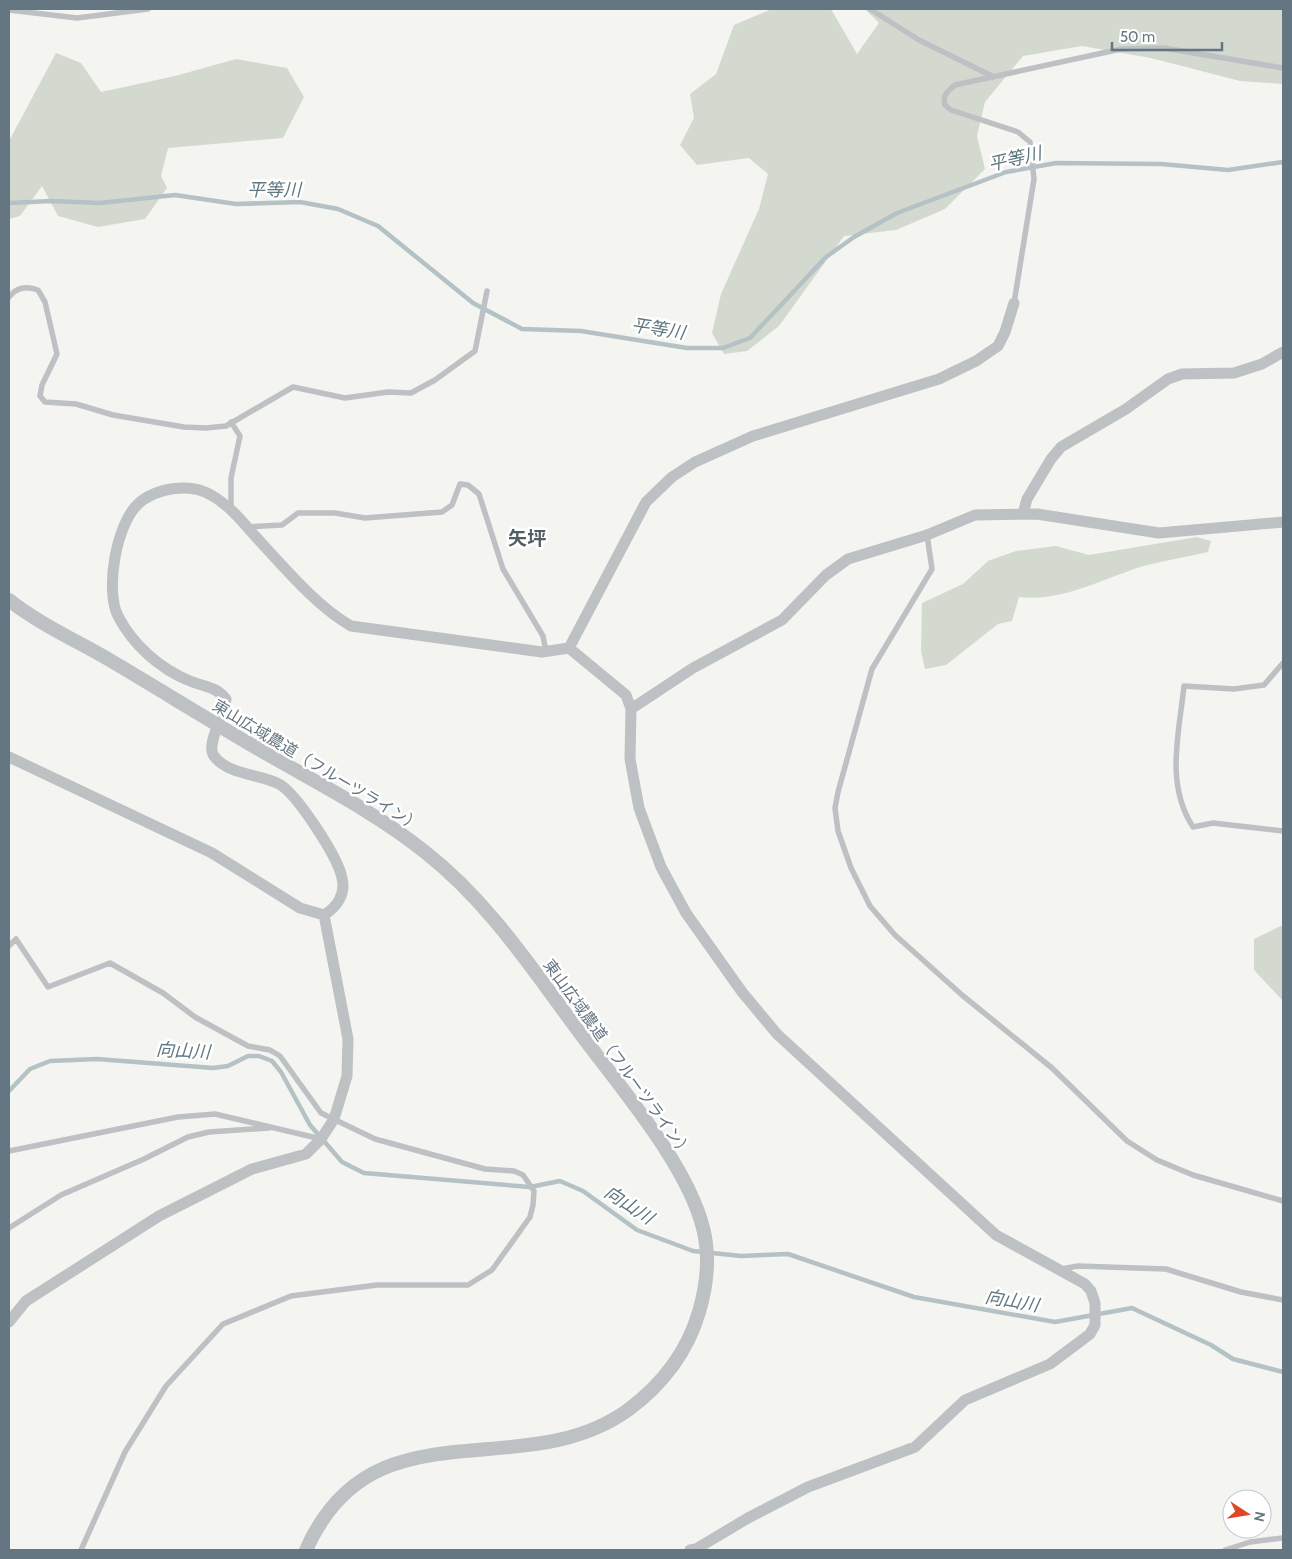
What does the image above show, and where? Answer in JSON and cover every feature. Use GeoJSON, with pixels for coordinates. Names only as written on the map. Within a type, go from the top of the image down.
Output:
{"type":"FeatureCollection","features":[{"type":"Feature","properties":{"kind":"street"},"geometry":{"type":"LineString","coordinates":[[569,648],[646,502],[672,477],[695,462],[753,436],[939,378],[976,361],[998,346],[1006,332],[1014,303]]}},
{"type":"Feature","properties":{"kind":"street"},"geometry":{"type":"LineString","coordinates":[[1023,514],[1027,499],[1061,446],[1126,409],[1168,379],[1182,374],[1234,374],[1262,364],[1283,352]]}},
{"type":"Feature","properties":{"kind":"street"},"geometry":{"type":"LineString","coordinates":[[9,757],[212,853],[300,908],[324,915],[336,908],[342,894],[342,878],[335,860],[296,797],[279,784],[223,765],[213,755],[211,747],[225,708],[226,699],[218,690],[171,673],[155,661],[131,635],[118,616],[111,582],[126,522],[137,505],[153,495],[189,488],[210,494],[231,509],[336,617],[352,626],[457,642],[546,652],[569,648],[626,695],[631,709],[630,759],[639,808],[661,867],[686,913],[742,992],[777,1034],[996,1235],[1061,1269],[1084,1284],[1091,1291],[1095,1305],[1094,1325],[1090,1334],[1050,1364],[965,1400],[916,1447],[808,1487],[748,1518],[696,1549],[690,1550]]}},
{"type":"Feature","properties":{"kind":"street"},"geometry":{"type":"LineString","coordinates":[[631,709],[693,668],[782,620],[826,576],[848,559],[927,535],[975,515],[1038,514],[1159,533],[1283,522]]}},
{"type":"Feature","properties":{"kind":"street","name":"東山広域農道（フルーツライン）"},"geometry":{"type":"LineString","coordinates":[[9,600],[218,726],[386,823],[426,852],[468,889],[512,941],[656,1136],[686,1185],[704,1233],[707,1268],[702,1303],[692,1336],[676,1363],[655,1388],[628,1410],[602,1427],[566,1440],[403,1460],[367,1475],[339,1498],[318,1524],[306,1550]]}},
{"type":"Feature","properties":{"kind":"street"},"geometry":{"type":"LineString","coordinates":[[9,1322],[26,1301],[159,1216],[252,1169],[306,1154],[321,1139],[334,1119],[347,1076],[348,1039],[324,915]]}},
{"type":"Feature","properties":{"kind":"lane"},"geometry":{"type":"LineString","coordinates":[[9,10],[77,18],[148,9]]}},
{"type":"Feature","properties":{"kind":"lane"},"geometry":{"type":"LineString","coordinates":[[870,9],[919,40],[994,77]]}},
{"type":"Feature","properties":{"kind":"lane"},"geometry":{"type":"LineString","coordinates":[[1014,303],[1034,177],[1030,142],[1018,132],[951,110],[945,105],[943,99],[947,92],[955,85],[1121,49],[1164,48],[1259,66],[1283,68]]}},
{"type":"Feature","properties":{"kind":"lane"},"geometry":{"type":"LineString","coordinates":[[9,297],[17,289],[29,287],[38,290],[45,302],[58,354],[42,385],[40,396],[45,402],[76,404],[113,415],[184,427],[226,426],[293,387],[345,398],[388,392],[411,393],[435,380],[475,351],[483,319],[487,291]]}},
{"type":"Feature","properties":{"kind":"lane"},"geometry":{"type":"LineString","coordinates":[[231,422],[240,436],[231,478],[231,509]]}},
{"type":"Feature","properties":{"kind":"lane"},"geometry":{"type":"LineString","coordinates":[[247,527],[282,525],[298,513],[335,512],[364,518],[442,512],[452,505],[460,484],[468,485],[478,494],[503,569],[543,636],[546,652]]}},
{"type":"Feature","properties":{"kind":"lane"},"geometry":{"type":"LineString","coordinates":[[927,535],[932,568],[872,668],[836,800],[838,832],[851,868],[870,906],[895,934],[962,995],[1052,1068],[1127,1141],[1157,1160],[1192,1175],[1283,1201]]}},
{"type":"Feature","properties":{"kind":"lane"},"geometry":{"type":"LineString","coordinates":[[1283,663],[1264,686],[1234,689],[1184,686],[1175,770],[1183,811],[1193,827],[1214,823],[1283,830]]}},
{"type":"Feature","properties":{"kind":"lane"},"geometry":{"type":"LineString","coordinates":[[9,946],[16,939],[48,987],[110,963],[163,993],[195,1017],[240,1042],[275,1053],[321,1113],[375,1140],[485,1169],[514,1171],[523,1175],[534,1191],[534,1205],[530,1217],[492,1270],[468,1284],[377,1285],[291,1296],[223,1324],[166,1386],[125,1452],[81,1550]]}},
{"type":"Feature","properties":{"kind":"lane"},"geometry":{"type":"LineString","coordinates":[[9,1151],[178,1117],[215,1114],[321,1139]]}},
{"type":"Feature","properties":{"kind":"lane"},"geometry":{"type":"LineString","coordinates":[[9,1228],[61,1194],[144,1159],[188,1137],[210,1132],[276,1128]]}},
{"type":"Feature","properties":{"kind":"lane"},"geometry":{"type":"LineString","coordinates":[[1061,1269],[1078,1266],[1166,1269],[1242,1292],[1283,1300]]}},
{"type":"Feature","properties":{"kind":"lane"},"geometry":{"type":"LineString","coordinates":[[1225,1550],[1250,1542],[1283,1538]]}},
{"type":"Feature","properties":{"kind":"shaded area"},"geometry":{"type":"Polygon","coordinates":[[[772,9],[831,9],[857,54],[879,23],[865,9],[1283,9],[1283,84],[1240,81],[1151,58],[1082,46],[1023,56],[985,102],[977,136],[985,169],[945,209],[896,230],[844,236],[779,326],[747,351],[724,354],[712,333],[721,294],[759,209],[768,174],[749,158],[697,165],[680,145],[694,118],[690,94],[716,74],[734,25],[772,9]]]}},
{"type":"Feature","properties":{"kind":"shaded area"},"geometry":{"type":"Polygon","coordinates":[[[56,53],[81,63],[101,92],[175,76],[236,59],[287,68],[304,97],[283,138],[168,148],[161,176],[167,188],[145,219],[98,227],[58,216],[42,186],[20,216],[9,219],[9,141],[56,53]]]}},
{"type":"Feature","properties":{"kind":"shaded area"},"geometry":{"type":"Polygon","coordinates":[[[1197,537],[1211,541],[1208,552],[1137,568],[1064,593],[1034,598],[1019,597],[1012,621],[998,624],[946,665],[925,669],[921,651],[922,603],[963,584],[988,561],[1016,551],[1056,546],[1089,555],[1197,537]]]}},
{"type":"Feature","properties":{"kind":"shaded area"},"geometry":{"type":"Polygon","coordinates":[[[1283,925],[1283,1001],[1254,970],[1254,939],[1283,925]]]}},
{"type":"Feature","properties":{"kind":"waterway","name":"平等川"},"geometry":{"type":"LineString","coordinates":[[9,203],[51,201],[100,203],[175,195],[236,204],[300,202],[338,209],[378,226],[473,303],[522,329],[581,331],[687,348],[723,348],[750,338],[826,257],[854,237],[897,213],[1006,172],[1056,163],[1161,164],[1228,170],[1283,162]]}},
{"type":"Feature","properties":{"kind":"waterway","name":"向山川"},"geometry":{"type":"LineString","coordinates":[[9,1091],[30,1069],[50,1061],[97,1059],[213,1068],[228,1066],[248,1056],[259,1056],[272,1061],[281,1072],[310,1125],[342,1162],[364,1173],[530,1187],[560,1181],[583,1191],[637,1230],[693,1251],[741,1256],[788,1254],[914,1297],[1055,1322],[1132,1308],[1211,1345],[1233,1359],[1283,1372]]}},
{"type":"Feature","properties":{"kind":"district","name":"矢坪"},"geometry":{"type":"Point","coordinates":[527,538]}}]}
